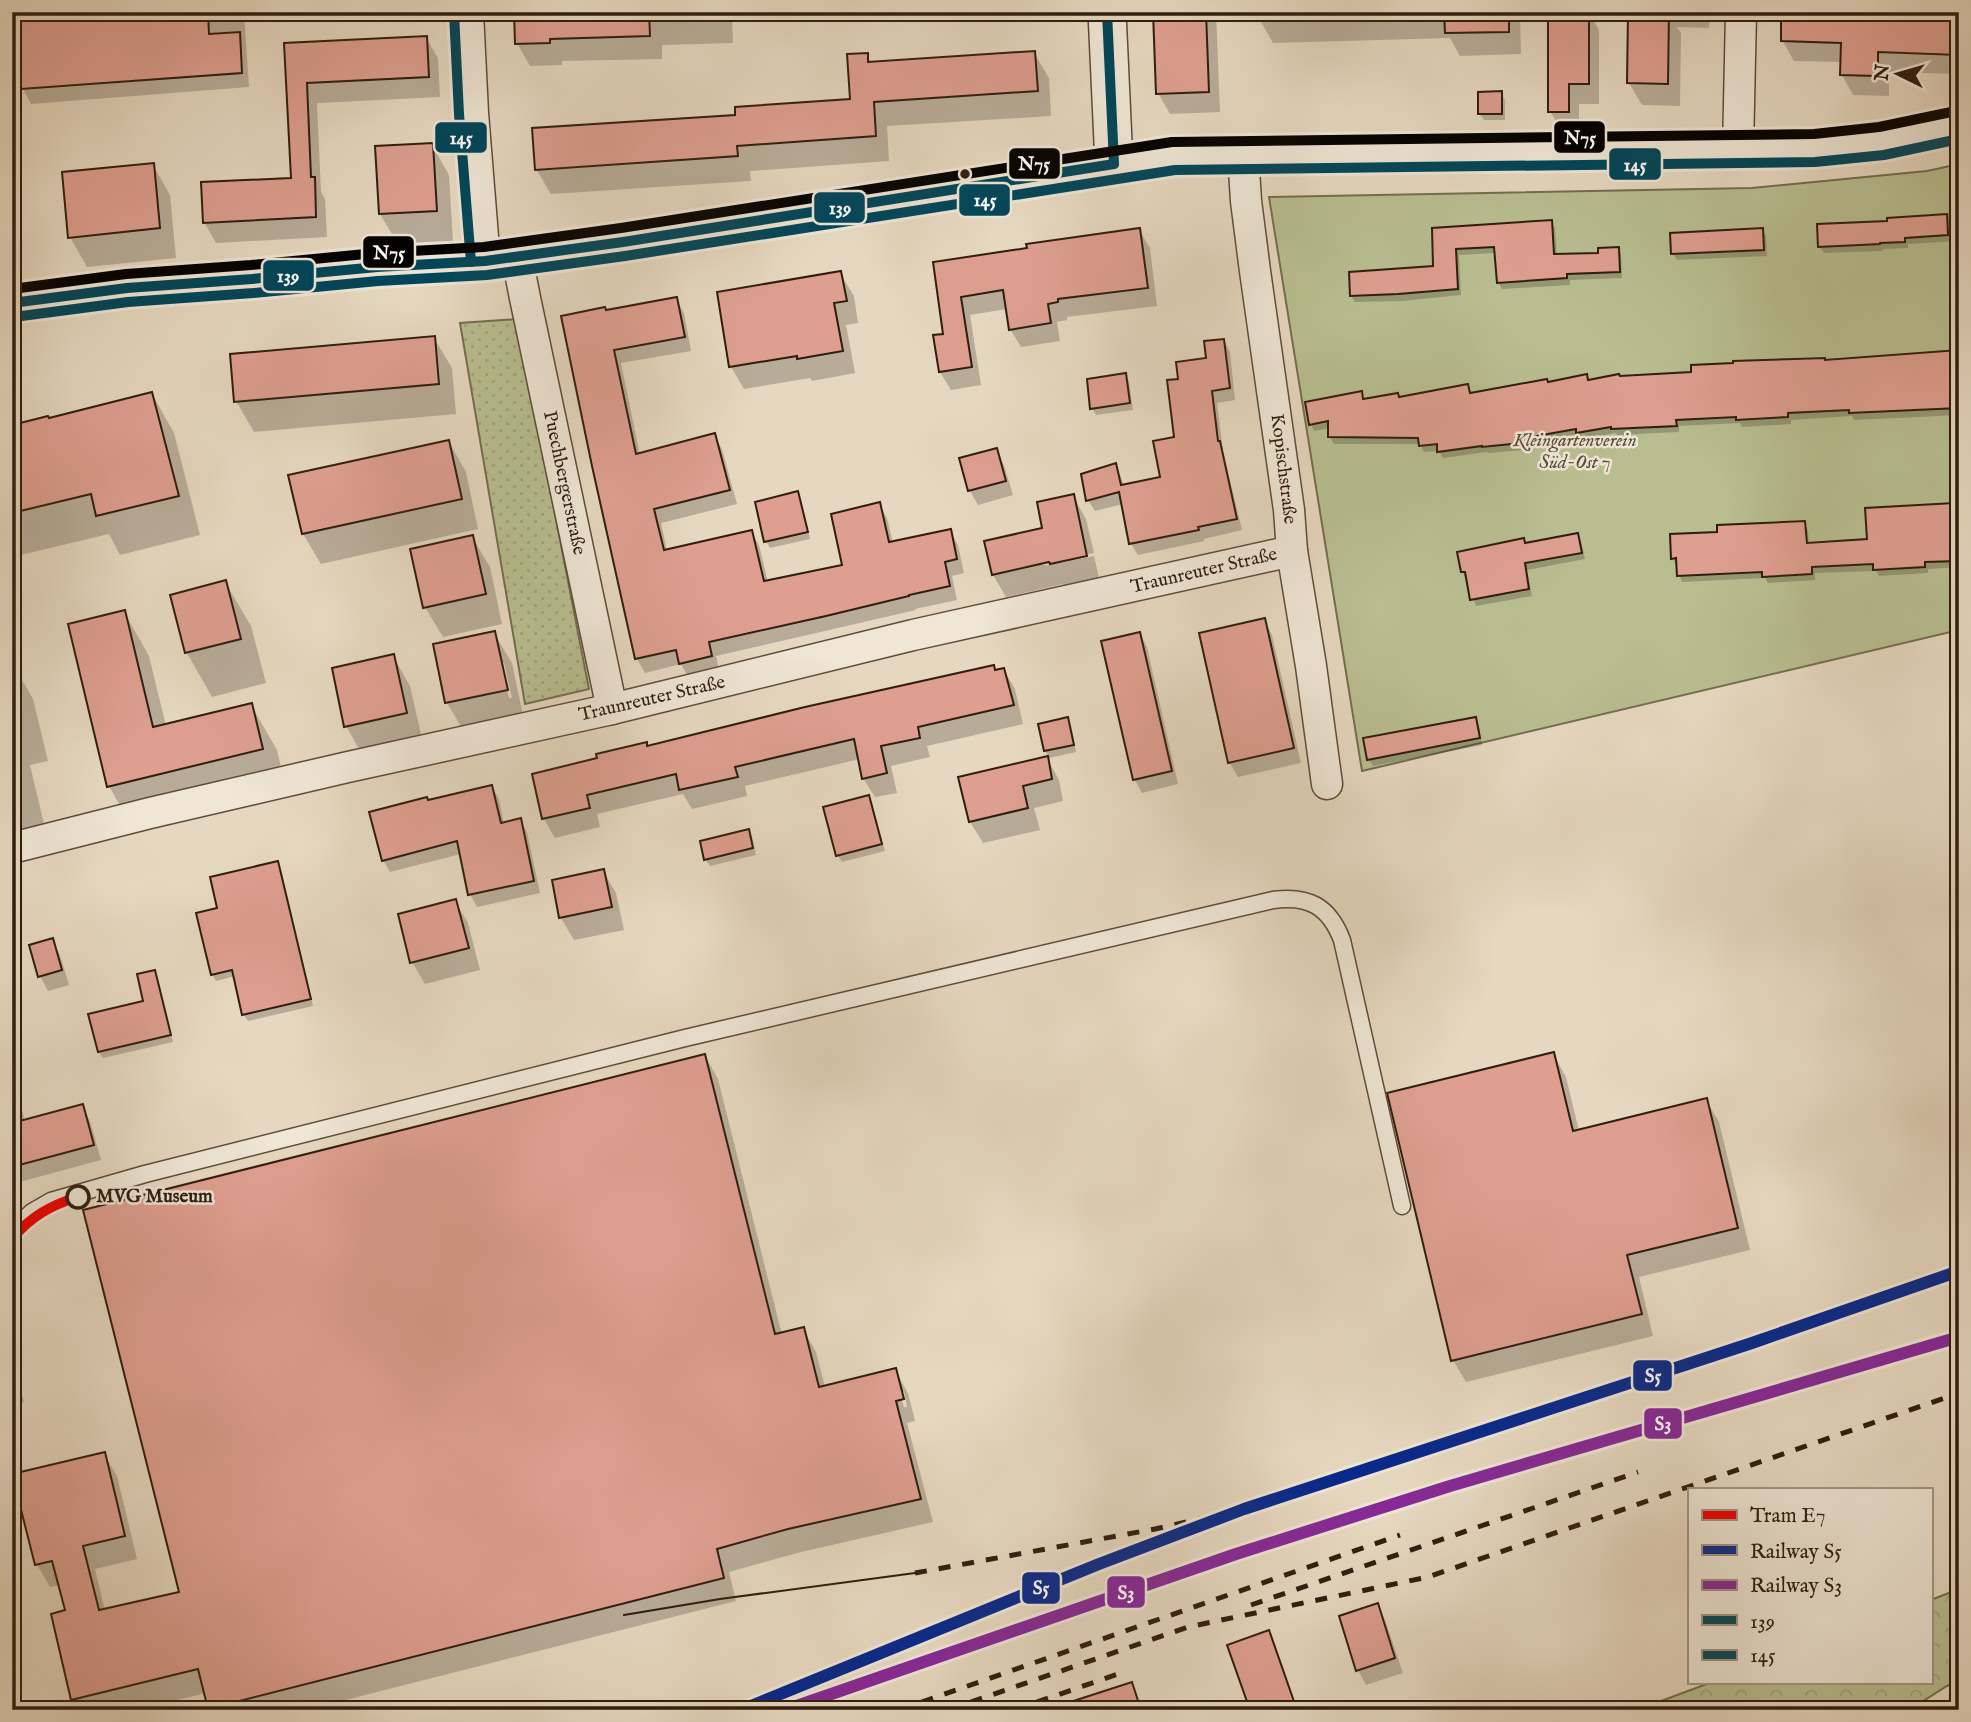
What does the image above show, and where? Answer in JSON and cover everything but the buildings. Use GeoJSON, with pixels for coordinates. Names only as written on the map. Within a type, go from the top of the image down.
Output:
{"type":"FeatureCollection","features":[{"type":"Feature","properties":{"kind":"street","name":"Puechbergerstraße"},"geometry":{"type":"LineString","coordinates":[[468,12],[473,113],[501,259],[525,298],[612,709]]}},
{"type":"Feature","properties":{"kind":"street"},"geometry":{"type":"LineString","coordinates":[[1107,12],[1114,164]]}},
{"type":"Feature","properties":{"kind":"street"},"geometry":{"type":"LineString","coordinates":[[1738,150],[1741,12]]}},
{"type":"Feature","properties":{"kind":"street"},"geometry":{"type":"LineString","coordinates":[[12,303],[127,288],[501,259],[1174,156],[1243,153],[1815,148],[1881,141],[1959,125]]}},
{"type":"Feature","properties":{"kind":"street","name":"Kopischstraße"},"geometry":{"type":"LineString","coordinates":[[1243,153],[1246,201],[1289,510],[1292,551],[1327,784]]}},
{"type":"Feature","properties":{"kind":"street","name":"Traunreuter Straße"},"geometry":{"type":"LineString","coordinates":[[12,848],[321,773],[612,709],[913,635],[1292,551]]}},
{"type":"Feature","properties":{"kind":"lane"},"geometry":{"type":"LineString","coordinates":[[12,1230],[32,1212],[51,1201],[145,1174],[693,1036],[1290,898],[1304,900],[1324,911],[1334,923],[1342,940],[1402,1206]]}},
{"type":"Feature","properties":{"kind":"green space","name":"Kleingartenverein Süd-Ost 7"},"geometry":{"type":"Polygon","coordinates":[[[1959,164],[1959,630],[1362,771],[1269,197],[1752,188],[1927,171],[1959,164]]]}},
{"type":"Feature","properties":{"kind":"green space"},"geometry":{"type":"Polygon","coordinates":[[[517,319],[589,689],[525,704],[460,323],[517,319]]]}},
{"type":"Feature","properties":{"kind":"green space"},"geometry":{"type":"Polygon","coordinates":[[[1959,1589],[1959,1681],[1909,1710],[1637,1710],[1707,1684],[1932,1684],[1932,1600],[1959,1589]]]}},
{"type":"Feature","properties":{"kind":"tram line","name":"E7"},"geometry":{"type":"LineString","coordinates":[[12,1239],[26,1224],[42,1213],[78,1197]]}},
{"type":"Feature","properties":{"kind":"tram line"},"geometry":{"type":"LineString","coordinates":[[624,1615],[720,1599],[915,1573]]}},
{"type":"Feature","properties":{"kind":"railway"},"geometry":{"type":"LineString","coordinates":[[948,1710],[1188,1627],[1428,1577],[1959,1393]]}},
{"type":"Feature","properties":{"kind":"railway"},"geometry":{"type":"LineString","coordinates":[[1251,1605],[1638,1472]]}},
{"type":"Feature","properties":{"kind":"railway"},"geometry":{"type":"LineString","coordinates":[[915,1573],[1155,1529],[1244,1509]]}},
{"type":"Feature","properties":{"kind":"railway"},"geometry":{"type":"LineString","coordinates":[[899,1710],[1400,1535]]}},
{"type":"Feature","properties":{"kind":"railway"},"geometry":{"type":"LineString","coordinates":[[1014,1710],[1118,1674]]}},
{"type":"Feature","properties":{"kind":"rail line","name":"S5"},"geometry":{"type":"LineString","coordinates":[[741,1710],[1099,1564],[1244,1509],[1752,1343],[1959,1271]]}},
{"type":"Feature","properties":{"kind":"rail line","name":"S3"},"geometry":{"type":"LineString","coordinates":[[785,1710],[1236,1554],[1450,1486],[1959,1337]]}},
{"type":"Feature","properties":{"kind":"transit line","name":"139"},"geometry":{"type":"LineString","coordinates":[[1107,12],[1114,164]]}},
{"type":"Feature","properties":{"kind":"transit line","name":"145"},"geometry":{"type":"LineString","coordinates":[[454,13],[471,262]]}},
{"type":"Feature","properties":{"kind":"transit line","name":"N75"},"geometry":{"type":"LineString","coordinates":[[12,289],[126,274],[376,253],[484,247],[1172,142],[1814,134],[1879,127],[1956,111]]}},
{"type":"Feature","properties":{"kind":"transit line","name":"145"},"geometry":{"type":"LineString","coordinates":[[14,317],[128,302],[378,281],[487,275],[1175,170],[1815,162],[1884,155],[1959,139]]}},
{"type":"Feature","properties":{"kind":"transit line","name":"139"},"geometry":{"type":"LineString","coordinates":[[12,303],[127,288],[377,267],[485,261],[623,242],[1114,164]]}},
{"type":"Feature","properties":{"kind":"place","name":"MVG Museum"},"geometry":{"type":"Point","coordinates":[78,1197]}}]}
